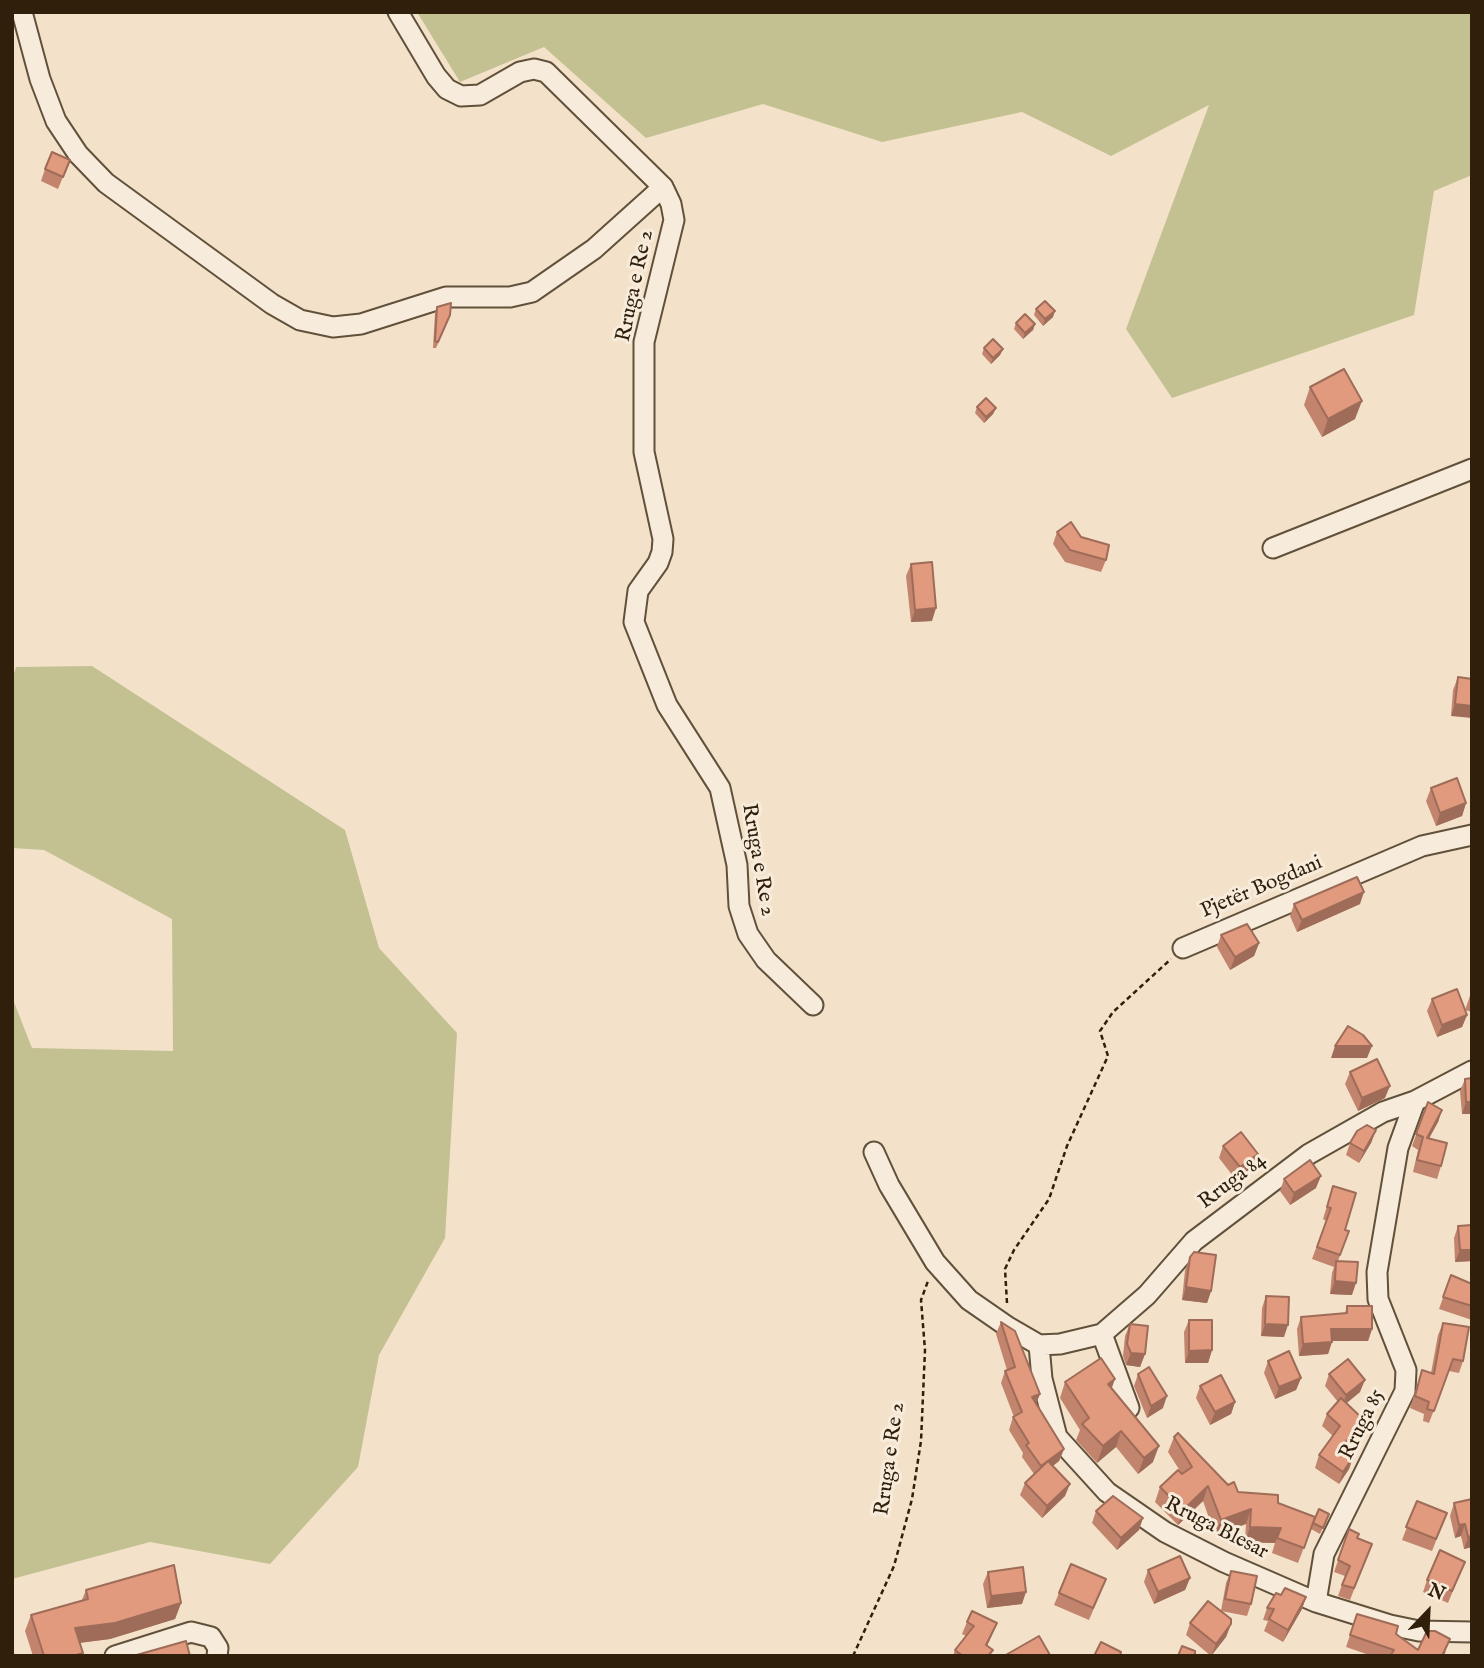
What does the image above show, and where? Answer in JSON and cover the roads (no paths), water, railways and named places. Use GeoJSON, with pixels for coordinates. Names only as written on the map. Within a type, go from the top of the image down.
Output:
{"type":"FeatureCollection","features":[{"type":"Feature","properties":{"kind":"street","name":"Rruga e Re 2"},"geometry":{"type":"LineString","coordinates":[[22,12],[40,79],[56,121],[78,154],[106,184],[272,304],[300,320],[333,327],[361,324],[446,298],[510,297],[532,292],[594,249],[663,187],[674,211],[674,220],[644,342],[644,452],[663,539],[658,563],[638,591],[634,622],[667,705],[720,788],[728,814],[737,865],[740,906],[748,934],[766,960],[813,1005]]}},
{"type":"Feature","properties":{"kind":"street"},"geometry":{"type":"LineString","coordinates":[[398,12],[447,89],[461,96],[480,95],[520,72],[534,69],[546,72],[663,187]]}},
{"type":"Feature","properties":{"kind":"street"},"geometry":{"type":"LineString","coordinates":[[1273,548],[1472,469]]}},
{"type":"Feature","properties":{"kind":"street","name":"Pjetër Bogdani"},"geometry":{"type":"LineString","coordinates":[[1183,947],[1410,851],[1472,835]]}},
{"type":"Feature","properties":{"kind":"street","name":"Rruga 84"},"geometry":{"type":"LineString","coordinates":[[1040,1345],[1060,1344],[1102,1334],[1147,1295],[1194,1241],[1238,1205],[1309,1154],[1383,1112],[1415,1101],[1472,1071]]}},
{"type":"Feature","properties":{"kind":"street","name":"Rruga 85"},"geometry":{"type":"LineString","coordinates":[[1316,1602],[1324,1554],[1405,1391],[1406,1370],[1378,1299],[1377,1272],[1398,1148],[1415,1101]]}},
{"type":"Feature","properties":{"kind":"street"},"geometry":{"type":"LineString","coordinates":[[874,1152],[889,1185],[936,1262],[969,1300],[1040,1345]]}},
{"type":"Feature","properties":{"kind":"street"},"geometry":{"type":"LineString","coordinates":[[1102,1334],[1129,1408]]}},
{"type":"Feature","properties":{"kind":"street","name":"Rruga Blesar"},"geometry":{"type":"LineString","coordinates":[[1040,1345],[1042,1379],[1057,1437],[1107,1492],[1166,1532],[1224,1562],[1316,1602],[1400,1627],[1472,1632]]}},
{"type":"Feature","properties":{"kind":"street"},"geometry":{"type":"LineString","coordinates":[[115,1656],[191,1632],[211,1637],[218,1648],[217,1656]]}}]}
